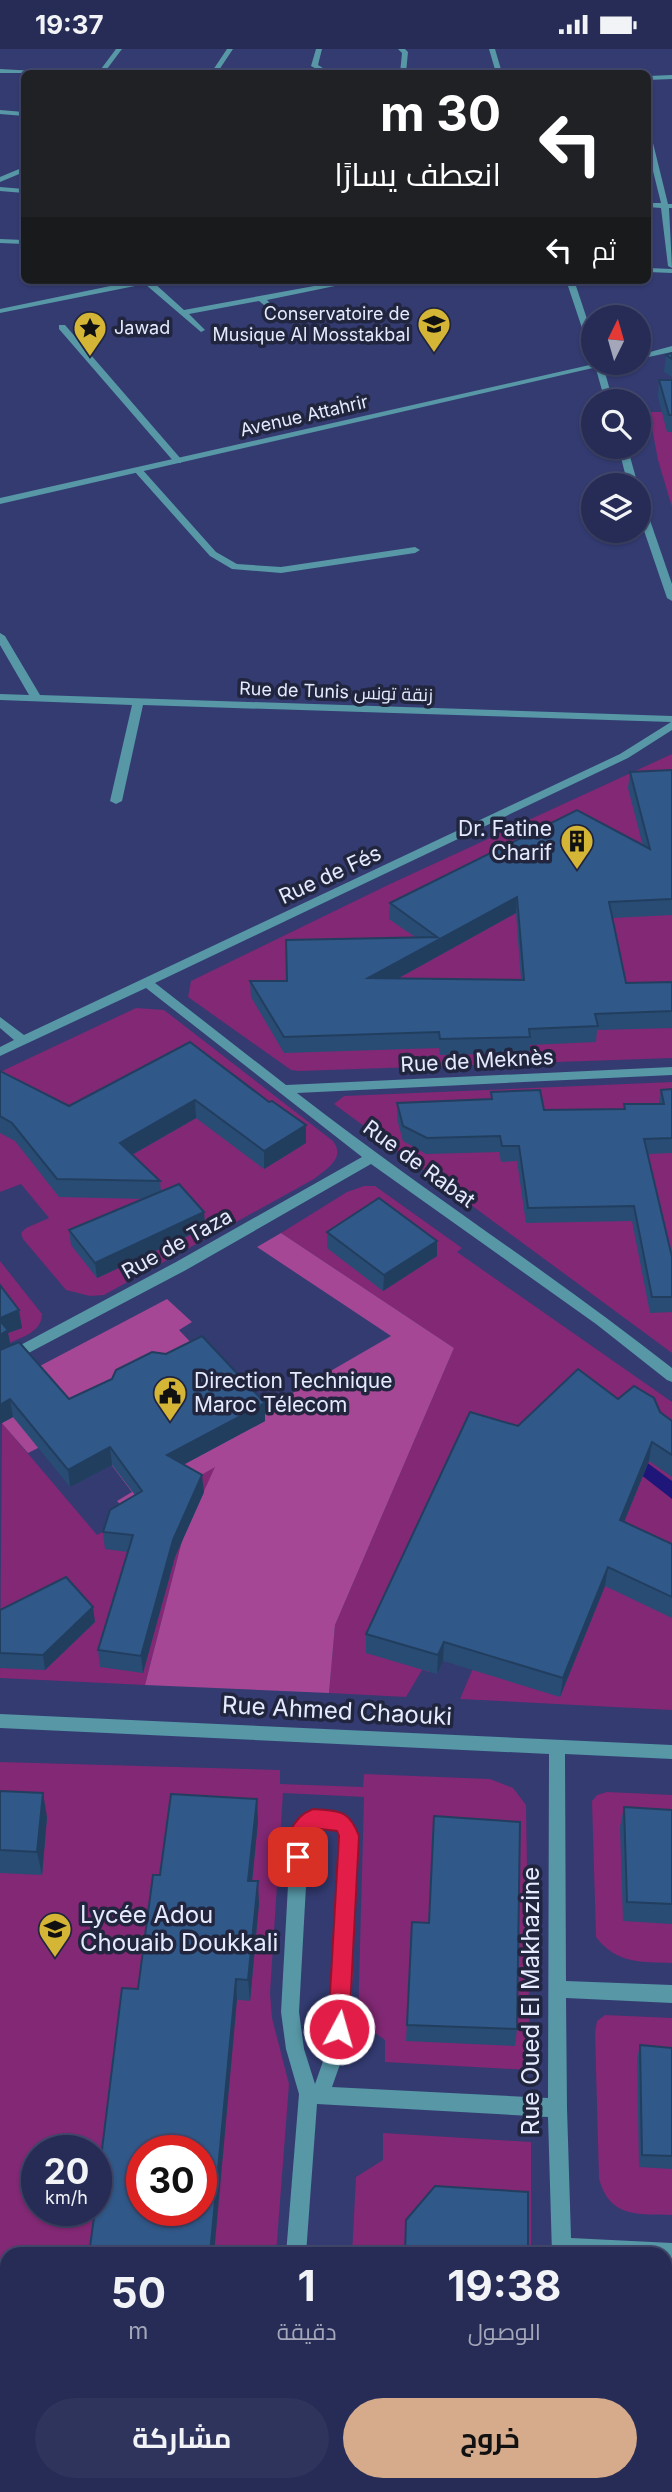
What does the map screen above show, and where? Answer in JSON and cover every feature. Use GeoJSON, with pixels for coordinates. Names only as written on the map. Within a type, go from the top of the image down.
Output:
{"type":"FeatureCollection","features":[{"type":"Feature","properties":{"kind":"street"},"geometry":{"type":"LineString","coordinates":[[103,70],[119,49]]}},
{"type":"Feature","properties":{"kind":"street"},"geometry":{"type":"LineString","coordinates":[[216,70],[230,49]]}},
{"type":"Feature","properties":{"kind":"street"},"geometry":{"type":"LineString","coordinates":[[319,49],[314,66],[322,70]]}},
{"type":"Feature","properties":{"kind":"street"},"geometry":{"type":"LineString","coordinates":[[401,49],[405,51],[403,70]]}},
{"type":"Feature","properties":{"kind":"street"},"geometry":{"type":"LineString","coordinates":[[492,49],[498,70]]}},
{"type":"Feature","properties":{"kind":"street"},"geometry":{"type":"LineString","coordinates":[[0,71],[21,72]]}},
{"type":"Feature","properties":{"kind":"street"},"geometry":{"type":"LineString","coordinates":[[651,78],[672,77]]}},
{"type":"Feature","properties":{"kind":"street"},"geometry":{"type":"LineString","coordinates":[[0,112],[21,114]]}},
{"type":"Feature","properties":{"kind":"street"},"geometry":{"type":"LineString","coordinates":[[651,149],[668,206],[672,266]]}},
{"type":"Feature","properties":{"kind":"street"},"geometry":{"type":"LineString","coordinates":[[0,180],[21,170]]}},
{"type":"Feature","properties":{"kind":"street"},"geometry":{"type":"LineString","coordinates":[[0,189],[21,191]]}},
{"type":"Feature","properties":{"kind":"street"},"geometry":{"type":"LineString","coordinates":[[1,243],[21,242]]}},
{"type":"Feature","properties":{"kind":"street"},"geometry":{"type":"LineString","coordinates":[[651,270],[672,271]]}},
{"type":"Feature","properties":{"kind":"street"},"geometry":{"type":"LineString","coordinates":[[0,311],[134,284]]}},
{"type":"Feature","properties":{"kind":"street"},"geometry":{"type":"LineString","coordinates":[[152,284],[201,330]]}},
{"type":"Feature","properties":{"kind":"street"},"geometry":{"type":"LineString","coordinates":[[182,313],[312,293],[345,284]]}},
{"type":"Feature","properties":{"kind":"street"},"geometry":{"type":"LineString","coordinates":[[571,284],[581,313]]}},
{"type":"Feature","properties":{"kind":"street"},"geometry":{"type":"LineString","coordinates":[[261,300],[275,312]]}},
{"type":"Feature","properties":{"kind":"street"},"geometry":{"type":"LineString","coordinates":[[62,327],[178,461]]}},
{"type":"Feature","properties":{"kind":"street"},"geometry":{"type":"LineString","coordinates":[[651,354],[672,349]]}},
{"type":"Feature","properties":{"kind":"street","name":"Avenue Attahrir"},"geometry":{"type":"LineString","coordinates":[[0,501],[581,368]]}},
{"type":"Feature","properties":{"kind":"street"},"geometry":{"type":"LineString","coordinates":[[138,470],[213,554],[235,567],[281,570],[415,550]]}},
{"type":"Feature","properties":{"kind":"street"},"geometry":{"type":"LineString","coordinates":[[651,538],[672,598]]}},
{"type":"Feature","properties":{"kind":"street"},"geometry":{"type":"LineString","coordinates":[[0,636],[36,698]]}},
{"type":"Feature","properties":{"kind":"street","name":"Rue de Tunis زنقة تونس"},"geometry":{"type":"LineString","coordinates":[[0,697],[672,719]]}},
{"type":"Feature","properties":{"kind":"street"},"geometry":{"type":"LineString","coordinates":[[116,801],[138,703]]}},
{"type":"Feature","properties":{"kind":"street","name":"Rue de Fés"},"geometry":{"type":"LineString","coordinates":[[0,1052],[624,756],[672,725]]}},
{"type":"Feature","properties":{"kind":"street","name":"Rue de Rabat"},"geometry":{"type":"LineString","coordinates":[[145,982],[372,1157],[601,1320],[672,1376]]}},
{"type":"Feature","properties":{"kind":"street"},"geometry":{"type":"LineString","coordinates":[[0,1021],[23,1041]]}},
{"type":"Feature","properties":{"kind":"street","name":"Rue de Meknès"},"geometry":{"type":"LineString","coordinates":[[285,1089],[672,1071]]}},
{"type":"Feature","properties":{"kind":"street","name":"Rue de Taza"},"geometry":{"type":"LineString","coordinates":[[0,1363],[181,1266],[372,1157]]}},
{"type":"Feature","properties":{"kind":"street","name":"Rue Ahmed Chaouki"},"geometry":{"type":"LineString","coordinates":[[0,1721],[672,1752]]}},
{"type":"Feature","properties":{"kind":"street","name":"Rue Oued El Makhazine"},"geometry":{"type":"LineString","coordinates":[[557,1747],[556,2108],[562,2247]]}},
{"type":"Feature","properties":{"kind":"street"},"geometry":{"type":"LineString","coordinates":[[297,2247],[314,2095],[335,2050],[342,2008],[349,1836],[345,1825],[337,1820],[313,1818],[305,1822],[300,1831],[290,2012],[295,2049],[314,2095]]}},
{"type":"Feature","properties":{"kind":"street"},"geometry":{"type":"LineString","coordinates":[[558,1989],[672,1994]]}},
{"type":"Feature","properties":{"kind":"street"},"geometry":{"type":"LineString","coordinates":[[314,2095],[556,2108]]}},
{"type":"Feature","properties":{"kind":"shaded area"},"geometry":{"type":"Polygon","coordinates":[[[651,412],[672,412],[672,507],[658,460],[651,412]]]}},
{"type":"Feature","properties":{"kind":"shaded area"},"geometry":{"type":"Polygon","coordinates":[[[672,754],[672,1058],[291,1070],[188,997],[191,981],[390,884],[672,754]]]}},
{"type":"Feature","properties":{"kind":"shaded area"},"geometry":{"type":"Polygon","coordinates":[[[136,1008],[164,1010],[333,1141],[337,1153],[333,1163],[314,1179],[104,1295],[90,1296],[66,1290],[23,1239],[21,1233],[26,1228],[49,1218],[21,1184],[0,1192],[0,1072],[136,1008]]]}},
{"type":"Feature","properties":{"kind":"shaded area"},"geometry":{"type":"Polygon","coordinates":[[[672,1082],[672,1353],[334,1104],[344,1096],[672,1082]]]}},
{"type":"Feature","properties":{"kind":"shaded area"},"geometry":{"type":"Polygon","coordinates":[[[364,1186],[375,1186],[462,1248],[457,1252],[672,1402],[672,1710],[460,1699],[571,1436],[476,1571],[429,1672],[422,1670],[406,1697],[329,1693],[335,1625],[454,1348],[281,1233],[347,1192],[364,1186]]]}},
{"type":"Feature","properties":{"kind":"shaded area"},"geometry":{"type":"Polygon","coordinates":[[[281,1233],[454,1348],[335,1625],[329,1693],[145,1685],[183,1537],[215,1467],[131,1516],[117,1501],[132,1492],[82,1426],[28,1453],[0,1421],[0,1387],[167,1299],[192,1322],[179,1330],[258,1413],[391,1336],[257,1247],[281,1233]]]}},
{"type":"Feature","properties":{"kind":"shaded area"},"geometry":{"type":"Polygon","coordinates":[[[0,1261],[42,1314],[41,1321],[33,1331],[0,1347],[0,1261]]]}},
{"type":"Feature","properties":{"kind":"shaded area"},"geometry":{"type":"Polygon","coordinates":[[[2,1423],[97,1535],[216,1466],[183,1537],[145,1685],[0,1678],[2,1423]]]}},
{"type":"Feature","properties":{"kind":"shaded area"},"geometry":{"type":"Polygon","coordinates":[[[630,1450],[672,1481],[672,1499],[640,1474],[630,1450]]]}},
{"type":"Feature","properties":{"kind":"shaded area"},"geometry":{"type":"Polygon","coordinates":[[[0,1762],[280,1770],[280,1784],[363,1787],[364,1774],[490,1779],[513,1788],[526,1805],[530,2070],[385,2062],[385,2040],[358,2021],[364,1797],[283,1793],[270,1993],[272,2018],[289,2084],[277,2247],[0,2247],[0,1762]]]}},
{"type":"Feature","properties":{"kind":"shaded area"},"geometry":{"type":"Polygon","coordinates":[[[607,1792],[672,1795],[672,1963],[621,1957],[596,1937],[592,1801],[597,1795],[607,1792]]]}},
{"type":"Feature","properties":{"kind":"shaded area"},"geometry":{"type":"Polygon","coordinates":[[[605,2015],[672,2018],[672,2215],[626,2211],[610,2201],[599,2179],[595,2032],[597,2021],[605,2015]]]}},
{"type":"Feature","properties":{"kind":"shaded area"},"geometry":{"type":"Polygon","coordinates":[[[383,2133],[531,2142],[531,2247],[352,2247],[356,2177],[383,2160],[383,2133]]]}},
{"type":"Feature","properties":{"kind":"building"},"geometry":{"type":"Polygon","coordinates":[[[659,380],[672,380],[672,415],[669,415],[659,380]]]}},
{"type":"Feature","properties":{"kind":"building"},"geometry":{"type":"Polygon","coordinates":[[[672,770],[672,899],[609,902],[626,983],[672,982],[672,1011],[595,1014],[598,1026],[529,1029],[530,1037],[440,1039],[439,1032],[284,1037],[250,981],[287,981],[286,940],[437,937],[390,903],[577,810],[650,849],[630,772],[672,770]],[[517,897],[368,978],[524,980],[517,897]]]}},
{"type":"Feature","properties":{"kind":"building"},"geometry":{"type":"Polygon","coordinates":[[[190,1042],[269,1102],[272,1101],[306,1125],[264,1151],[195,1100],[120,1143],[160,1181],[57,1179],[12,1123],[0,1116],[0,1071],[69,1106],[190,1042]]]}},
{"type":"Feature","properties":{"kind":"building"},"geometry":{"type":"Polygon","coordinates":[[[672,1089],[672,1138],[644,1139],[672,1257],[672,1297],[652,1297],[634,1206],[528,1208],[519,1146],[502,1146],[500,1136],[427,1138],[403,1126],[397,1103],[492,1099],[491,1092],[540,1090],[544,1110],[625,1109],[624,1104],[664,1104],[661,1090],[672,1089]]]}},
{"type":"Feature","properties":{"kind":"building"},"geometry":{"type":"Polygon","coordinates":[[[179,1184],[204,1212],[95,1263],[69,1230],[179,1184]]]}},
{"type":"Feature","properties":{"kind":"building"},"geometry":{"type":"Polygon","coordinates":[[[379,1198],[437,1241],[384,1275],[327,1232],[379,1198]]]}},
{"type":"Feature","properties":{"kind":"building"},"geometry":{"type":"Polygon","coordinates":[[[0,1285],[19,1310],[0,1318],[0,1285]]]}},
{"type":"Feature","properties":{"kind":"building"},"geometry":{"type":"Polygon","coordinates":[[[0,1321],[8,1330],[0,1335],[0,1321]]]}},
{"type":"Feature","properties":{"kind":"building"},"geometry":{"type":"Polygon","coordinates":[[[202,1336],[265,1403],[167,1455],[202,1475],[173,1540],[141,1656],[98,1650],[133,1535],[103,1532],[110,1510],[142,1491],[110,1447],[68,1470],[10,1399],[0,1405],[0,1350],[19,1342],[69,1399],[112,1379],[116,1370],[152,1352],[166,1354],[202,1336]]]}},
{"type":"Feature","properties":{"kind":"building"},"geometry":{"type":"Polygon","coordinates":[[[578,1369],[618,1399],[634,1386],[654,1398],[660,1412],[672,1421],[672,1455],[652,1442],[620,1520],[672,1544],[672,1597],[608,1567],[563,1678],[444,1642],[438,1655],[366,1634],[470,1412],[518,1426],[578,1369]]]}},
{"type":"Feature","properties":{"kind":"building"},"geometry":{"type":"Polygon","coordinates":[[[66,1577],[93,1607],[43,1655],[0,1653],[0,1610],[66,1577]]]}},
{"type":"Feature","properties":{"kind":"building"},"geometry":{"type":"Polygon","coordinates":[[[0,1791],[43,1793],[37,1852],[0,1850],[0,1791]]]}},
{"type":"Feature","properties":{"kind":"building"},"geometry":{"type":"Polygon","coordinates":[[[171,1794],[257,1799],[248,1881],[258,1881],[248,1980],[236,1979],[217,2180],[217,2135],[126,2135],[126,2226],[213,2226],[211,2247],[90,2247],[93,2226],[112,2226],[112,2135],[104,2135],[122,1988],[138,1989],[153,1875],[160,1875],[171,1794]]]}},
{"type":"Feature","properties":{"kind":"building"},"geometry":{"type":"Polygon","coordinates":[[[624,1807],[672,1810],[672,1904],[627,1902],[624,1807]]]}},
{"type":"Feature","properties":{"kind":"building"},"geometry":{"type":"Polygon","coordinates":[[[434,1816],[520,1822],[517,2029],[407,2025],[412,1922],[429,1923],[434,1816]]]}},
{"type":"Feature","properties":{"kind":"building"},"geometry":{"type":"Polygon","coordinates":[[[640,2045],[672,2048],[672,2156],[642,2155],[640,2045]]]}},
{"type":"Feature","properties":{"kind":"building"},"geometry":{"type":"Polygon","coordinates":[[[435,2186],[528,2192],[528,2247],[405,2247],[406,2220],[435,2186]]]}},
{"type":"Feature","properties":{"kind":"place","name":"Conservatoire de Musique Al Mosstakbal"},"geometry":{"type":"Point","coordinates":[434,354]}},
{"type":"Feature","properties":{"kind":"place","name":"Jawad"},"geometry":{"type":"Point","coordinates":[90,358]}},
{"type":"Feature","properties":{"kind":"place","name":"Dr. Fatine Charif"},"geometry":{"type":"Point","coordinates":[577,871]}},
{"type":"Feature","properties":{"kind":"place","name":"Direction Technique Maroc Télecom"},"geometry":{"type":"Point","coordinates":[170,1423]}},
{"type":"Feature","properties":{"kind":"place","name":"Lycée Adou Chouaib Doukkali"},"geometry":{"type":"Point","coordinates":[55,1959]}},
{"type":"Feature","properties":{"kind":"route"},"geometry":{"type":"LineString","coordinates":[[298,1857],[300,1831],[305,1822],[313,1818],[337,1820],[345,1825],[349,1836],[339,2029]]}}]}
